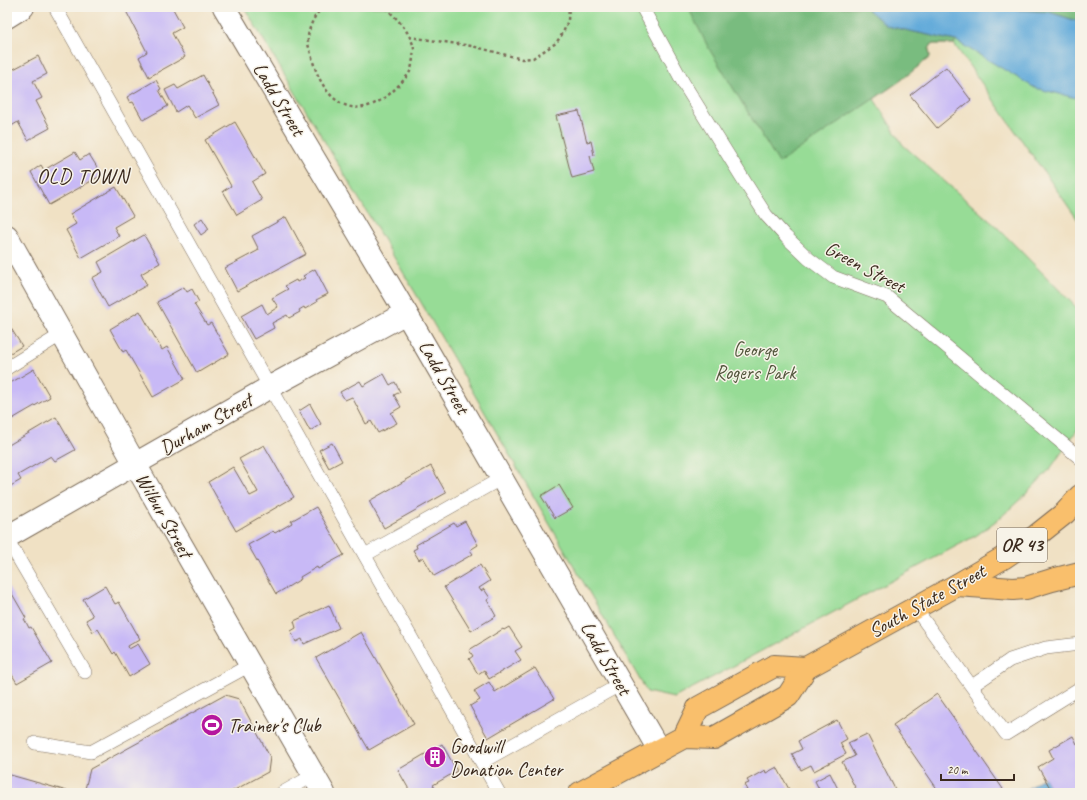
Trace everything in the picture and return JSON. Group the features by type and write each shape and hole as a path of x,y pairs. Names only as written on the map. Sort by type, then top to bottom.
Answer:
{"main road":[{"name":"South State Street","path":"580,793 684,737 714,738 763,711 788,696 806,668 1003,558 1036,536 1064,513 1080,496"},
{"path":"957,585 1026,588 1080,573"},
{"path":"684,737 698,708 774,666 806,668"}],"street":[{"path":"7,17 23,7"},
{"name":"Ladd Street","path":"224,7 406,313 659,750"},
{"name":"Wilbur Street","path":"7,236 135,464 319,784"},
{"name":"Durham Street","path":"7,538 135,464 406,313"}],"lane":[{"path":"55,7 499,793"},
{"name":"Green Street","path":"642,7 684,84 748,187 766,215 786,237 809,259 833,277 887,297 1080,458"},
{"path":"7,368 62,334"},
{"path":"365,555 502,478"},
{"path":"7,538 85,672"},
{"path":"915,608 1006,734 1080,688"},
{"path":"972,686 1010,660 1046,648 1080,644"},
{"path":"35,743 91,752 250,665"},
{"path":"482,762 621,684"},
{"path":"282,793 319,784"}],"path":[{"path":"323,7 312,22 308,42 314,65 330,96 343,105 359,108 372,105 391,93 411,71 414,49 409,37 401,24 384,7"},
{"path":"409,37 472,46 522,59 533,58 553,45 563,33 568,20 569,7"}],"green space":[{"name":"George Rogers Park","path":"244,7 1080,7 1080,223 954,44 932,44 929,49 930,57 874,99 903,145 998,228 1080,311 1080,426 1050,469 1001,517 977,535 674,698 647,692 419,299"},
{"path":"688,7 865,7 887,26 956,41 954,44 932,44 929,49 930,57 900,81 779,163 708,47"},
{"path":"1002,7 1080,7 1080,22 1049,12 1006,9"}],"water":[{"path":"865,7 1002,7 1006,9 1049,12 1080,22 1080,99 1035,88 956,41 887,26"},
{"path":"1044,777 1053,793 1021,793"}],"building":[{"path":"124,7 172,7 183,27 172,33 185,57 149,77 139,57 147,52"},
{"path":"38,56 47,74 33,81 42,98 36,101 50,128 28,140 18,122 8,128 7,126 7,69 10,71"},
{"path":"946,67 971,100 937,128 910,95"},
{"path":"203,75 219,105 195,118 187,105 176,112 165,90 175,85 178,89"},
{"path":"156,80 161,89 159,90 168,106 143,120 133,102 130,103 127,97"},
{"path":"579,111 587,142 591,141 594,155 590,156 594,172 572,178 556,116"},
{"path":"235,122 265,174 252,182 262,200 237,215 223,191 231,186 205,140"},
{"path":"75,152 80,160 89,154 102,175 49,205 31,172 41,165 44,170"},
{"path":"116,187 133,216 114,227 119,236 81,258 66,230 76,224 70,214"},
{"path":"286,217 306,254 237,291 225,268 259,250 252,236"},
{"path":"202,218 209,229 201,235 194,224"},
{"path":"144,235 160,263 141,274 147,285 108,307 92,278 103,272 98,262"},
{"path":"315,269 328,294 316,300 317,302 305,309 304,307 299,310 300,312 289,318 287,315 272,323 274,328 254,339 241,316 262,304 267,314 278,307 272,298 288,289 285,286 296,280 297,282 305,278 303,276"},
{"path":"184,287 187,292 192,289 199,302 194,304 207,325 211,323 229,354 197,373 157,302"},
{"path":"140,311 162,350 167,347 185,379 153,397 126,350 123,352 110,329"},
{"path":"7,322 22,346 7,355"},
{"path":"34,369 50,397 7,422 7,385"},
{"path":"384,374 390,385 395,382 400,392 394,395 401,407 391,413 397,423 378,433 371,421 366,424 352,397 345,400 340,392 360,381 363,386"},
{"path":"310,404 321,424 310,431 299,411"},
{"path":"56,417 75,450 55,461 51,456 18,475 21,480 7,488 7,446"},
{"path":"332,443 342,461 329,468 319,450"},
{"path":"264,445 294,497 236,531 208,482 233,467 250,496 258,492 239,459"},
{"path":"431,466 446,493 384,528 369,501"},
{"path":"559,485 573,508 555,518 541,496"},
{"path":"316,507 344,555 318,569 317,567 300,577 301,579 276,594 248,545 273,531 275,533 292,523 291,521"},
{"path":"465,521 478,545 470,550 473,554 434,576 423,557 419,560 413,550 417,548 416,545 454,523 456,526"},
{"path":"480,565 490,581 479,588 481,591 484,589 490,598 487,600 496,616 471,631 444,587"},
{"path":"7,585 26,618 24,619 29,628 31,627 52,663 17,683 8,668 12,666 7,656"},
{"path":"105,586 115,604 119,602 140,639 128,646 129,649 138,644 150,664 129,677 115,652 113,654 98,629 93,632 86,620 93,616 83,599"},
{"path":"329,605 339,628 304,644 302,639 296,642 291,631 296,628 294,621"},
{"path":"509,627 522,647 515,651 521,660 489,679 484,670 478,674 469,659 473,656 469,650 503,629 504,630"},
{"path":"361,632 414,724 369,750 316,658"},
{"path":"535,668 554,699 488,738 470,706 480,700 474,691 489,682 495,692"},
{"path":"937,694 1003,789 997,793 940,793 893,725"},
{"name":"Trainer's Club","path":"225,695 239,699 270,757 268,772 229,793 84,793 90,769"},
{"path":"837,720 847,739 840,743 846,754 814,771 811,765 801,770 792,754 802,749 798,741"},
{"path":"867,734 897,793 858,793 842,762 855,756 848,743"},
{"path":"1073,736 1077,744 1080,742 1080,793 1053,793 1038,767 1053,758 1049,750"},
{"name":"Goodwill Donation Center","path":"442,744 457,771 433,785 438,793 411,793 398,770"},
{"path":"777,767 791,793 741,793 747,790 744,785 749,783 747,780 765,770 766,773"},
{"path":"830,773 840,793 821,793 815,781"},
{"path":"7,774 74,793 7,793"}],"place":[{"name":"Trainer's Club","path":"212,725"},
{"name":"Goodwill Donation Center","path":"435,757"}],"district":[{"name":"OLD TOWN","path":"83,176"}]}
